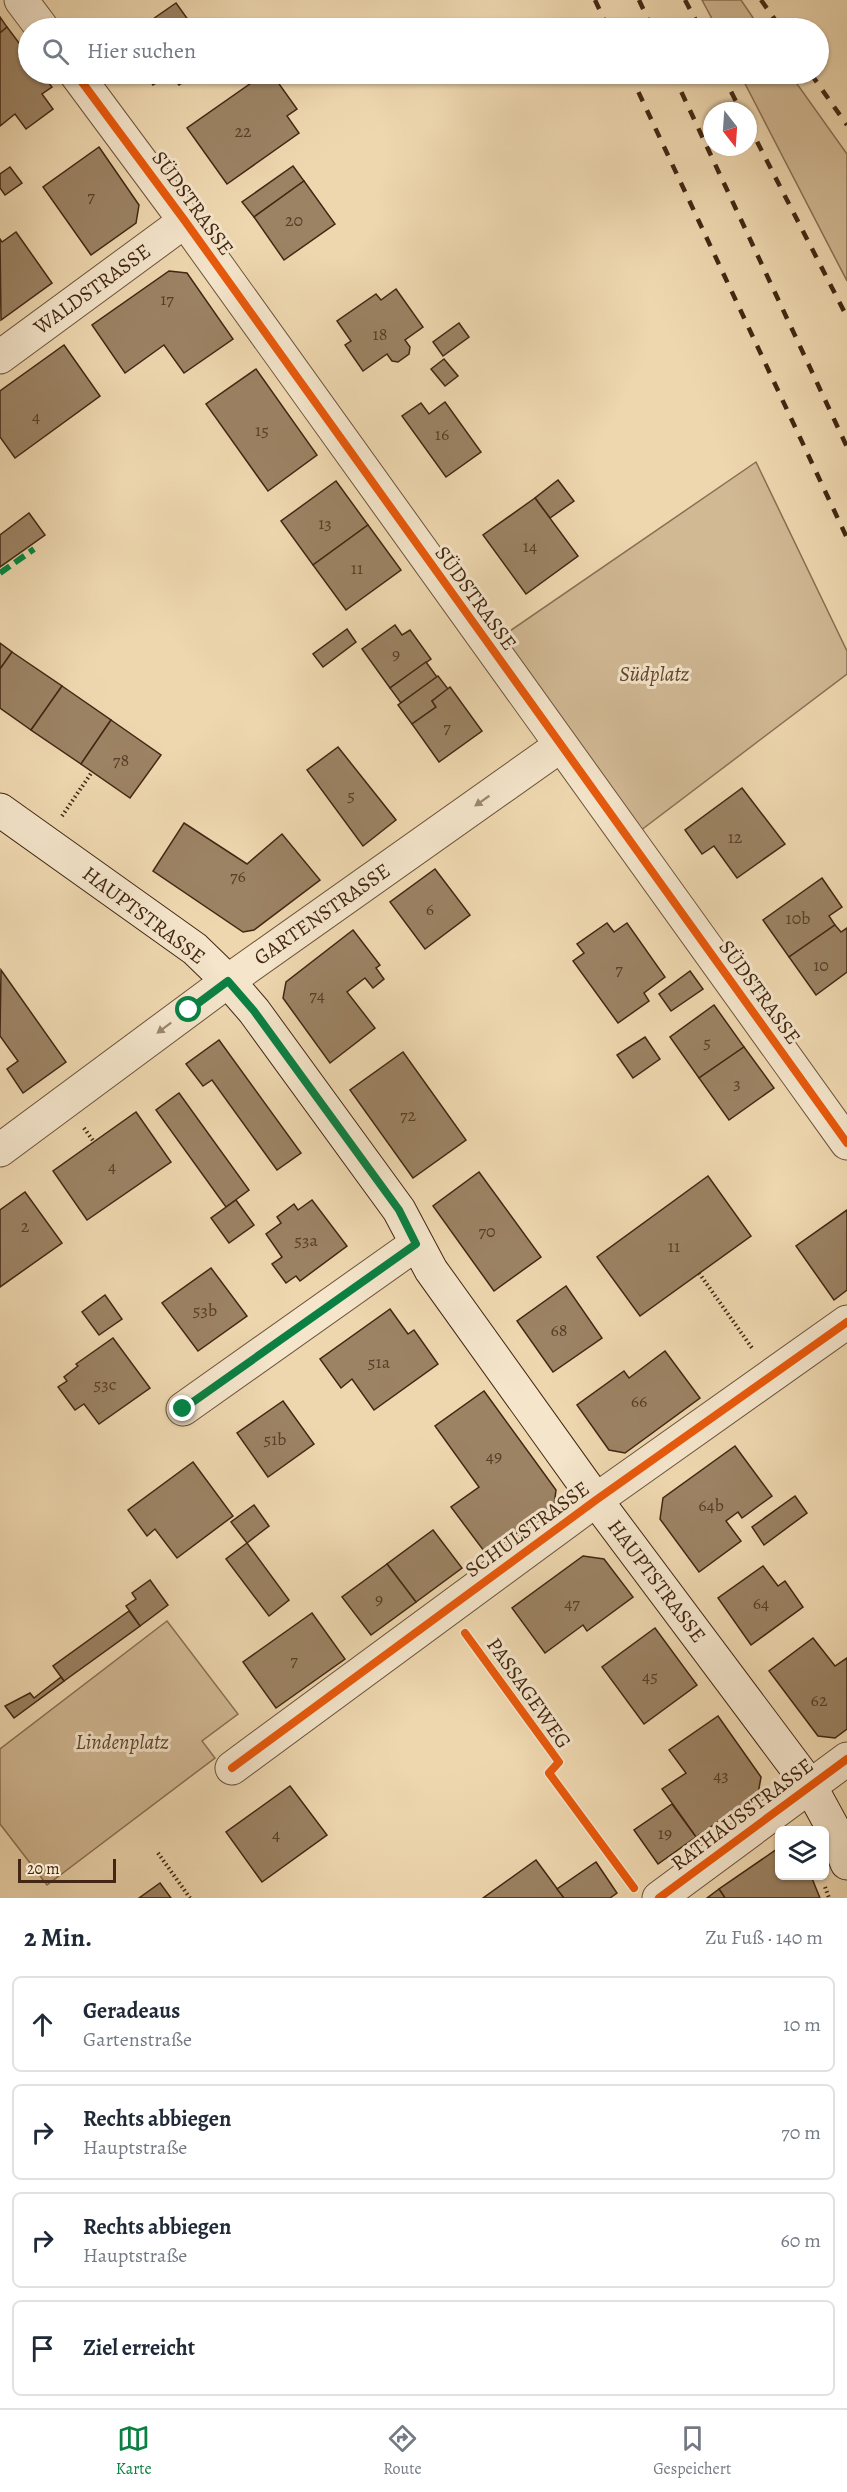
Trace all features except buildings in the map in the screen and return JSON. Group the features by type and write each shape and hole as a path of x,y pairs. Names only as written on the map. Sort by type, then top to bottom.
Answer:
{"street":[{"path":"21,0 34,18"},
{"name":"SÜDSTRASSE","path":"83,84 185,221 847,1143"},
{"name":"WALDSTRASSE","path":"0,357 185,221"},
{"name":"GARTENSTRASSE","path":"0,1150 228,981 560,746"},
{"name":"HAUPTSTRASSE","path":"0,810 195,950 228,981 254,1011 399,1210 431,1270 596,1500 810,1786 833,1828 847,1863"},
{"path":"183,1409 416,1244"},
{"name":"SCHULSTRASSE","path":"232,1768 596,1500 847,1322"},
{"name":"RATHAUSSTRASSE","path":"646,1893 810,1786 847,1759"}],"path":[{"path":"61,817 92,772"},
{"path":"81,1125 94,1142"},
{"path":"699,1273 758,1356"},
{"path":"158,1853 189,1898"}],"green space":[{"path":"702,0 741,0 753,18 712,18"},
{"path":"745,84 797,84 847,154 847,281 757,107 757,102 754,102"},
{"name":"Südplatz","path":"756,462 847,651 847,674 628,840 488,646"},
{"name":"Lindenplatz","path":"167,1621 238,1714 202,1741 215,1758 47,1885 0,1824 0,1749"}],"railway":[{"path":"595,0 603,18"},
{"path":"639,0 647,18"},
{"path":"685,0 695,18"},
{"path":"761,0 774,18"},
{"path":"635,84 847,538"},
{"path":"678,84 847,447"},
{"path":"727,84 736,102"},
{"path":"818,84 847,125"},
{"path":"757,142 847,317"}],"marked path":[{"path":"0,573 34,549"}],"cycle path":[{"path":"83,84 185,221 847,1143"},
{"path":"232,1768 596,1500 847,1322"},
{"name":"PASSAGEWEG","path":"465,1633 559,1762 549,1773 634,1888"},
{"path":"659,1898 847,1759"}],"route":[{"path":"183,1409 416,1244 399,1210 254,1011 228,981 189,1010"}]}
